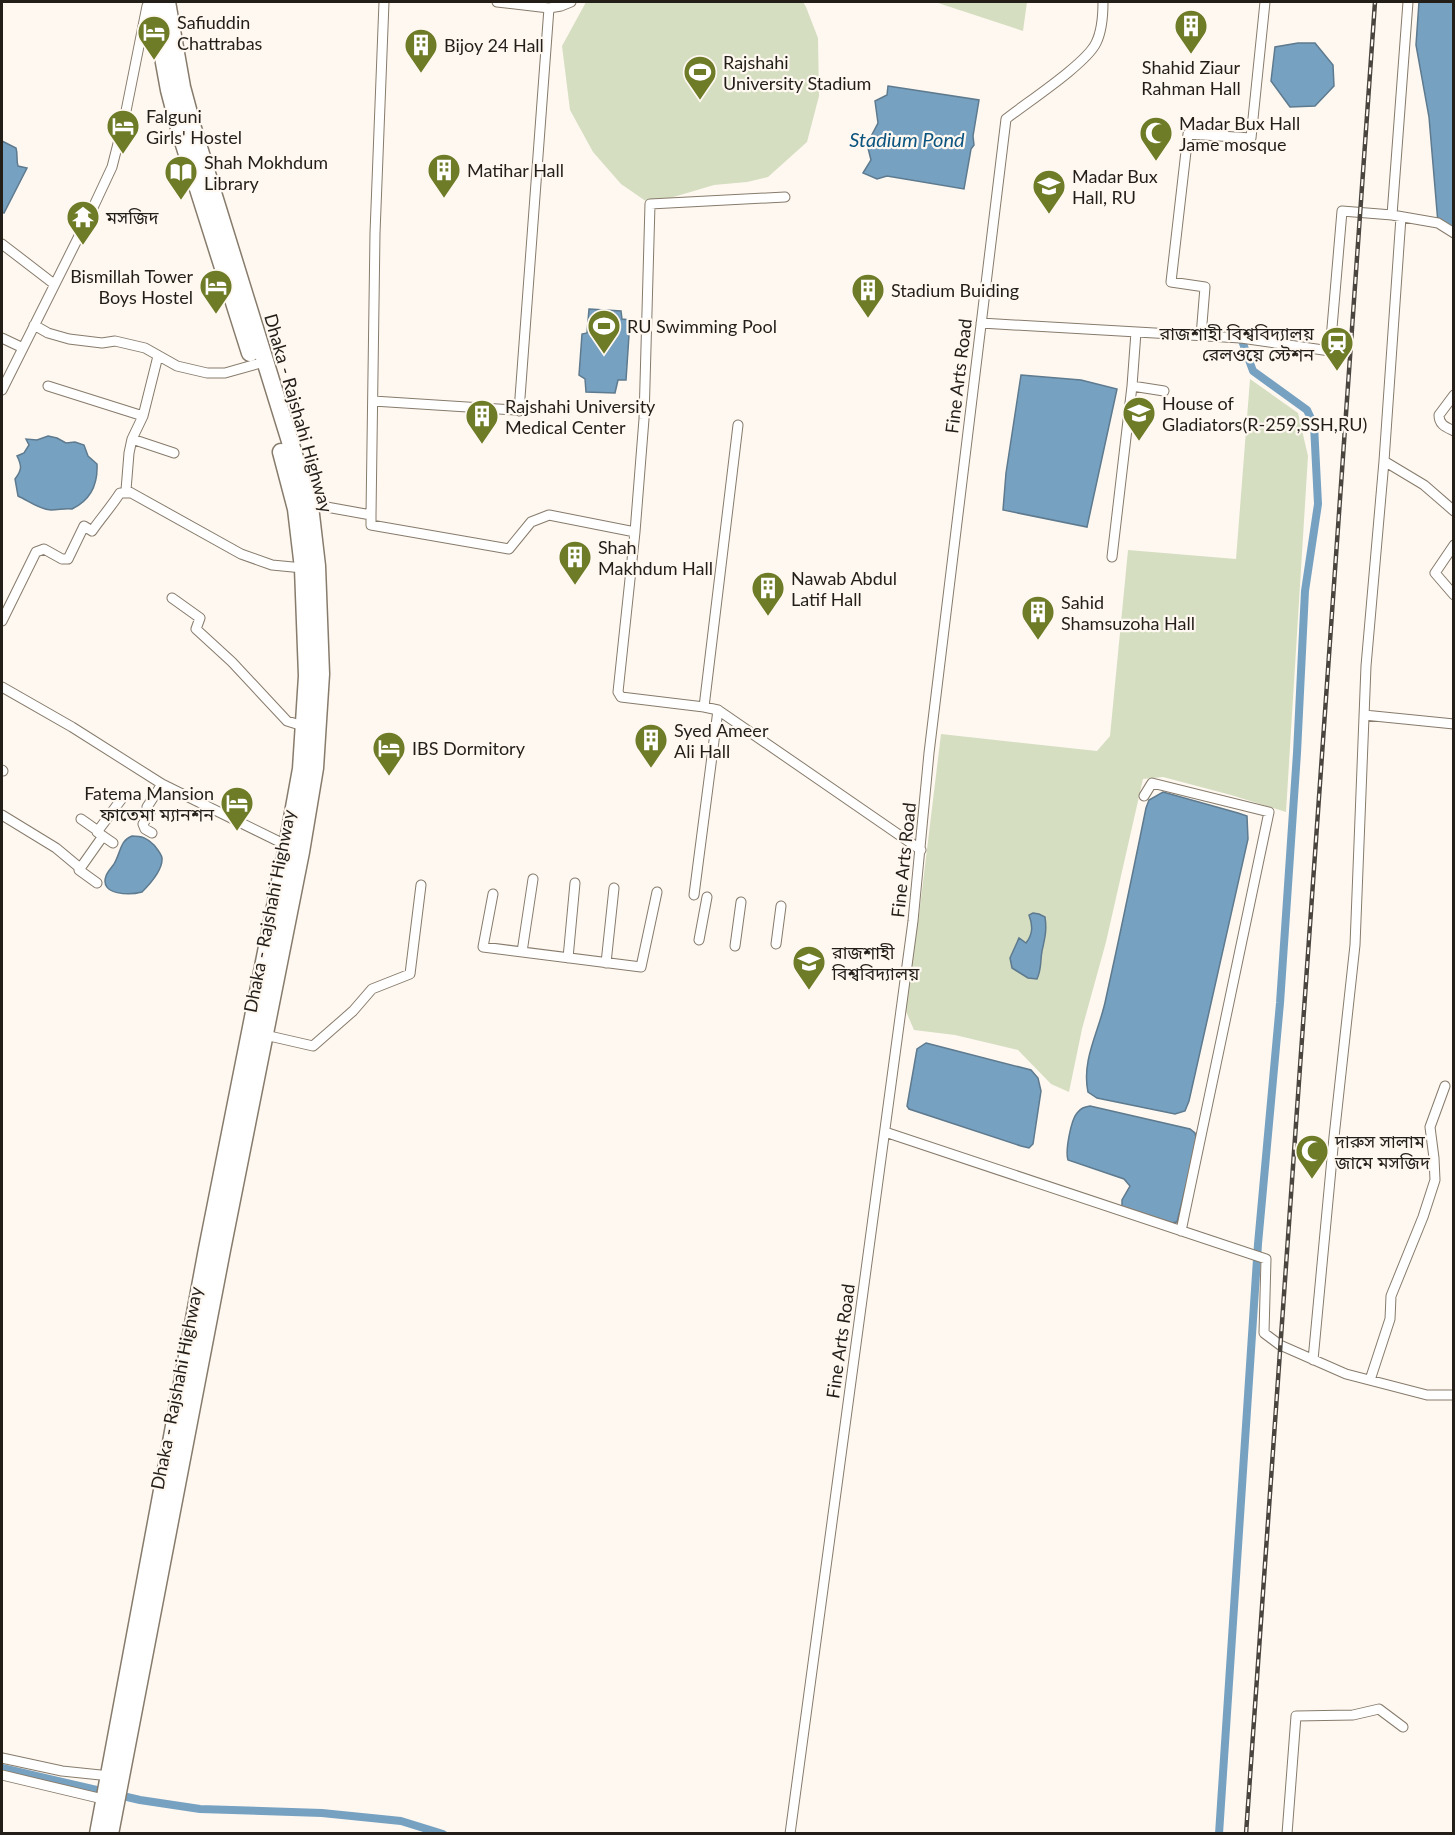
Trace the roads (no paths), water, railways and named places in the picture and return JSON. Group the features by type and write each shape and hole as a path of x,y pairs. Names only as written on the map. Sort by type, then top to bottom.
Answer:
{"highway":[{"name":"Dhaka - Rajshahi Highway","path":"99,1833 113,1787 265,1035 294,849 307,676 303,568 296,509 259,363 160,2"},
{"name":"Dhaka - Rajshahi Highway","path":"110,1833 113,1787 207,1250 294,849 315,768 321,674 317,566 310,506 259,363"}],"street":[{"path":"2,390 112,167 125,116 147,6 160,2"},
{"path":"384,2 375,233 371,525 509,549 531,522 549,515 635,532"},
{"path":"497,2 549,8 571,2"},
{"name":"Fine Arts Road","path":"790,1833 913,921 929,753 1006,119 1089,53 1096,44 1100,32 1103,2"},
{"path":"1201,336 1205,287 1171,282 1188,134 1251,138 1265,2"},
{"path":"1313,1360 1355,945 1366,666 1384,461 1408,2"},
{"path":"373,401 517,411 549,8"},
{"path":"785,197 650,204 644,419 619,695 718,710 921,850"},
{"path":"981,323 1241,338 1330,351 1342,211 1438,223 1454,233"},
{"path":"2,244 54,284"},
{"path":"34,326 69,339 102,343 115,341 145,348 177,366 207,373 225,373 259,363"},
{"path":"1112,557 1136,332"},
{"path":"2,339 23,348"},
{"path":"159,356 143,416 132,439 126,490 241,554 272,565 303,568"},
{"path":"48,386 143,416"},
{"path":"1132,386 1164,391"},
{"path":"1454,395 1439,415 1440,423 1454,431"},
{"path":"704,707 738,425"},
{"path":"132,439 174,453"},
{"path":"1384,461 1424,485 1454,511"},
{"path":"2,621 36,552 44,549 62,560 68,559 84,526 92,531 120,493 131,493"},
{"path":"310,506 371,515"},
{"path":"1454,545 1435,573 1454,595"},
{"path":"172,598 200,618 196,629 232,662 287,721 303,726"},
{"path":"2,687 72,727 162,784 294,849"},
{"path":"694,895 718,710"},
{"path":"1364,715 1454,724"},
{"path":"1144,796 1152,783 1269,812 1181,1231"},
{"path":"152,833 146,830 143,824 150,813 147,807 162,784"},
{"path":"80,868 123,797"},
{"path":"2,815 56,848 98,883"},
{"path":"81,819 113,843"},
{"path":"522,952 533,879"},
{"path":"568,958 575,883"},
{"path":"265,1035 313,1046 353,1011 372,988 410,974 421,885"},
{"path":"606,963 614,888"},
{"path":"493,894 483,947 640,967 657,892"},
{"path":"699,940 707,897"},
{"path":"735,946 741,902"},
{"path":"776,944 781,906"},
{"path":"1370,1380 1390,1319 1391,1296 1423,1217 1435,1180 1430,1126 1445,1086"},
{"path":"885,1132 1266,1259 1264,1333 1280,1345 1346,1374 1427,1395 1454,1395"},
{"path":"1287,1833 1296,1716 1353,1715 1379,1709 1402,1727"},
{"path":"2,1758 62,1771 113,1787"},
{"path":"2,1775 113,1787"}],"water":[{"path":"1419,2 1453,2 1453,233 1438,223 1429,117 1416,45"},
{"path":"1315,43 1333,65 1334,86 1315,106 1290,107 1271,81 1275,47"},
{"name":"Stadium Pond","path":"888,86 979,100 973,136 974,145 971,149 964,189 887,176 877,179 863,173 871,160 867,144 878,123 875,101 887,95"},
{"path":"2,141 16,148 18,166 27,168 4,213 2,212"},
{"name":"RU Swimming Pool","path":"589,309 621,311 622,319 630,320 626,380 618,380 615,393 586,392 585,379 579,375 582,334 587,333"},
{"path":"1021,375 1081,380 1117,389 1087,527 1003,510 1006,473"},
{"path":"48,436 66,443 75,442 84,445 88,456 97,464 95,485 92,491 84,501 72,509 46,509 18,496 15,479 19,473 20,463 17,456 24,453 29,445 26,439 37,440"},
{"path":"1163,792 1247,816 1248,839 1189,1101 1185,1111 1175,1114 1097,1098 1088,1092 1087,1080 1089,1056 1106,998 1146,808 1149,800"},
{"path":"132,836 139,836 151,843 161,854 162,863 142,892 117,893 107,887 106,876 123,843"},
{"path":"1033,913 1045,917 1046,922 1037,979 1028,978 1012,968 1010,958 1019,938 1026,943 1030,936 1032,926 1029,915"},
{"path":"926,1043 1031,1070 1038,1078 1041,1091 1033,1144 1029,1148 1021,1146 909,1109 907,1106 917,1049"},
{"path":"1090,1106 1190,1129 1195,1133 1197,1141 1177,1222 1171,1223 1122,1207 1122,1200 1130,1186 1124,1179 1068,1160 1068,1143 1075,1117 1081,1109"}],"waterway":[{"path":"1219,1834 1258,1244 1280,1003 1297,753 1305,591 1318,504 1314,425 1307,410 1253,371 1241,338"},
{"path":"2,1768 140,1800 200,1809 322,1813 401,1821 443,1834"}],"railway":[{"path":"1246,1834 1375,2"}],"place":[{"name":"Shahid Ziaur Rahman Hall","path":"1191,55"},
{"name":"Safiuddin Chattrabas","path":"154,61"},
{"name":"Bijoy 24 Hall","path":"421,74"},
{"name":"Rajshahi University Stadium","path":"700,101"},
{"name":"Falguni Girls' Hostel","path":"123,155"},
{"name":"Madar Bux Hall Jame mosque","path":"1156,162"},
{"name":"Matihar Hall","path":"444,199"},
{"name":"Shah Mokhdum Library","path":"181,201"},
{"name":"Madar Bux Hall, RU","path":"1049,215"},
{"name":"মসজিদ","path":"83,246"},
{"name":"Bismillah Tower Boys Hostel","path":"216,315"},
{"name":"Stadium Buiding","path":"868,319"},
{"name":"RU Swimming Pool","path":"604,355"},
{"name":"রাজশাহী বিশ্ববিদ্যালয় রেলওয়ে স্টেশন","path":"1337,372"},
{"name":"House of Gladiators(R-259,SSH,RU)","path":"1139,442"},
{"name":"Rajshahi University Medical Center","path":"482,445"},
{"name":"Shah Makhdum Hall","path":"575,586"},
{"name":"Nawab Abdul Latif Hall","path":"768,617"},
{"name":"Sahid Shamsuzoha Hall","path":"1038,641"},
{"name":"Syed Ameer Ali Hall","path":"651,769"},
{"name":"IBS Dormitory","path":"389,777"},
{"name":"Fatema Mansion ফাতেমা ম্যানশন","path":"237,832"},
{"name":"রাজশাহী বিশ্ববিদ্যালয়","path":"809,991"},
{"name":"দারুস সালাম জামে মসজিদ","path":"1312,1180"}]}
